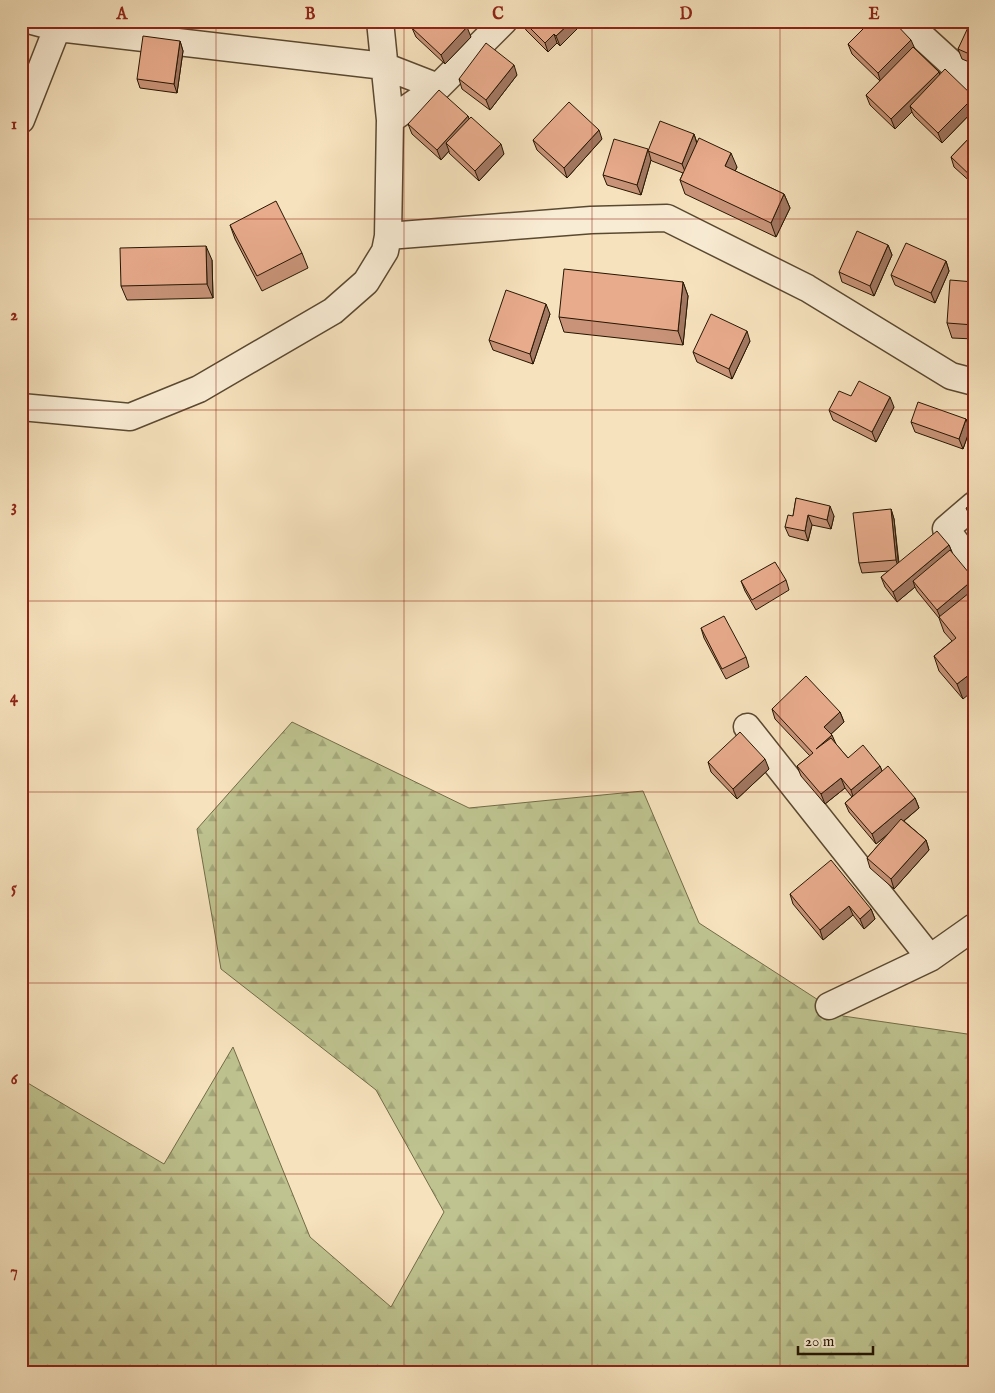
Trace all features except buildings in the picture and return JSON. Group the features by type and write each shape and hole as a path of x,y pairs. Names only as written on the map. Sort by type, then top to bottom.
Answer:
{"street":[{"path":"32,21 384,66 438,87"},
{"path":"21,407 130,417 199,389 333,310 366,282 385,251 388,236 390,120 380,21"},
{"path":"390,120 438,87 504,21"},
{"path":"905,21 974,84"},
{"path":"21,120 59,25"},
{"path":"388,236 591,220 667,218 807,288 951,376 974,382"},
{"path":"974,505 946,529 974,567"},
{"path":"747,726 930,958"},
{"path":"829,1006 930,958 974,927"}],"green space":[{"path":"292,722 469,808 643,791 699,923 843,1016 974,1035 974,1372 21,1372 21,1079 164,1164 233,1047 310,1237 391,1307 444,1212 376,1090 221,969 197,829"}]}
